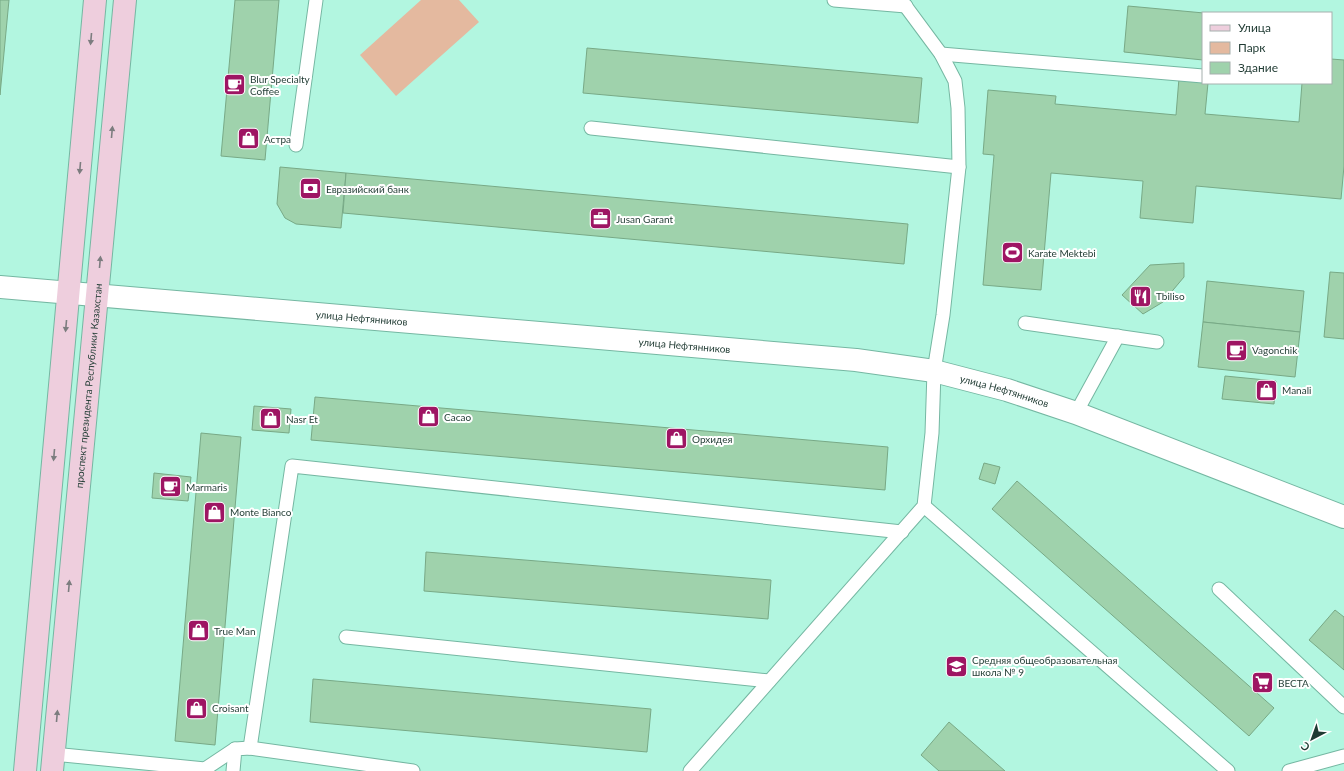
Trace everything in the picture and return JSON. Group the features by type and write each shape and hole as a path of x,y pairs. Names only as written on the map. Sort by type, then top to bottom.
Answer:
{"main road":[{"path":"25,771 95,0"},
{"name":"проспект президента Республики Казахстан","path":"53,763 125,0"}],"street":[{"name":"улица Нефтянников","path":"0,287 856,360 934,371 1007,390 1076,413 1344,517"}],"lane":[{"path":"296,145 316,0"},
{"path":"690,771 924,506 932,433 934,371 943,315 959,167 958,108 955,81 941,54 904,3 834,0"},
{"path":"941,54 1202,76"},
{"path":"591,128 959,167"},
{"path":"1025,323 1157,342"},
{"path":"1076,413 1118,336"},
{"path":"250,748 292,466 902,532"},
{"path":"924,506 1228,771"},
{"path":"1219,589 1344,707"},
{"path":"346,637 769,681"},
{"path":"53,763 205,769 236,749 250,748 413,771"},
{"path":"233,771 236,749"},
{"path":"1289,771 1344,756"}],"green space":[{"path":"421,0 459,0 479,22 396,96 360,55"}],"building":[{"path":"0,0 9,0 0,95"},
{"path":"235,0 279,0 265,160 221,156"},
{"path":"1128,6 1202,13 1202,60 1124,52"},
{"path":"587,48 922,78 918,123 583,93"},
{"path":"1332,59 1344,60 1344,166 1341,199 1196,186 1193,223 1140,218 1143,181 1051,173 1041,290 983,285 994,155 983,154 988,90 1056,96 1055,104 1176,115 1179,78 1202,80 1202,84 1208,84 1205,114 1299,122 1302,84 1332,84"},
{"name":"Евразийский банк","path":"280,167 346,173 341,228 296,224 285,218 277,204"},
{"path":"346,173 908,224 904,264 343,213"},
{"path":"1184,263 1184,277 1163,302 1143,314 1122,295 1150,265"},
{"path":"1330,272 1344,273 1344,339 1324,337"},
{"path":"1207,281 1304,291 1300,332 1203,322"},
{"path":"1203,322 1300,332 1295,377 1198,367"},
{"path":"1225,376 1276,381 1274,404 1222,399"},
{"path":"315,397 888,447 885,490 311,440"},
{"name":"Nasr Et","path":"254,406 291,409 289,433 252,430"},
{"path":"201,433 241,437 215,745 175,741"},
{"path":"984,463 1000,467 995,484 979,479"},
{"name":"Marmaris","path":"154,473 191,477 188,501 152,498"},
{"path":"1017,481 1274,708 1249,736 992,509"},
{"path":"426,552 771,580 768,619 424,591"},
{"path":"1335,610 1344,617 1344,670 1309,640"},
{"path":"313,679 651,709 647,752 310,722"},
{"path":"949,722 1005,771 939,771 921,755"}],"place":[{"name":"Blur Specialty Coffee","path":"235,85"},
{"name":"Астра","path":"248,139"},
{"name":"Евразийский банк","path":"311,189"},
{"name":"Jusan Garant","path":"600,219"},
{"name":"Karate Mektebi","path":"1013,253"},
{"name":"Tbiliso","path":"1141,296"},
{"name":"Vagonchik","path":"1237,350"},
{"name":"Manali","path":"1267,390"},
{"name":"Cacao","path":"429,417"},
{"name":"Nasr Et","path":"271,419"},
{"name":"Орхидея","path":"676,439"},
{"name":"Marmaris","path":"171,487"},
{"name":"Monte Bianco","path":"214,512"},
{"name":"True Man","path":"198,631"},
{"name":"Средняя общеобразовательная школа № 9","path":"956,666"},
{"name":"ВЕСТА","path":"1263,683"},
{"name":"Croisant","path":"196,708"}]}
